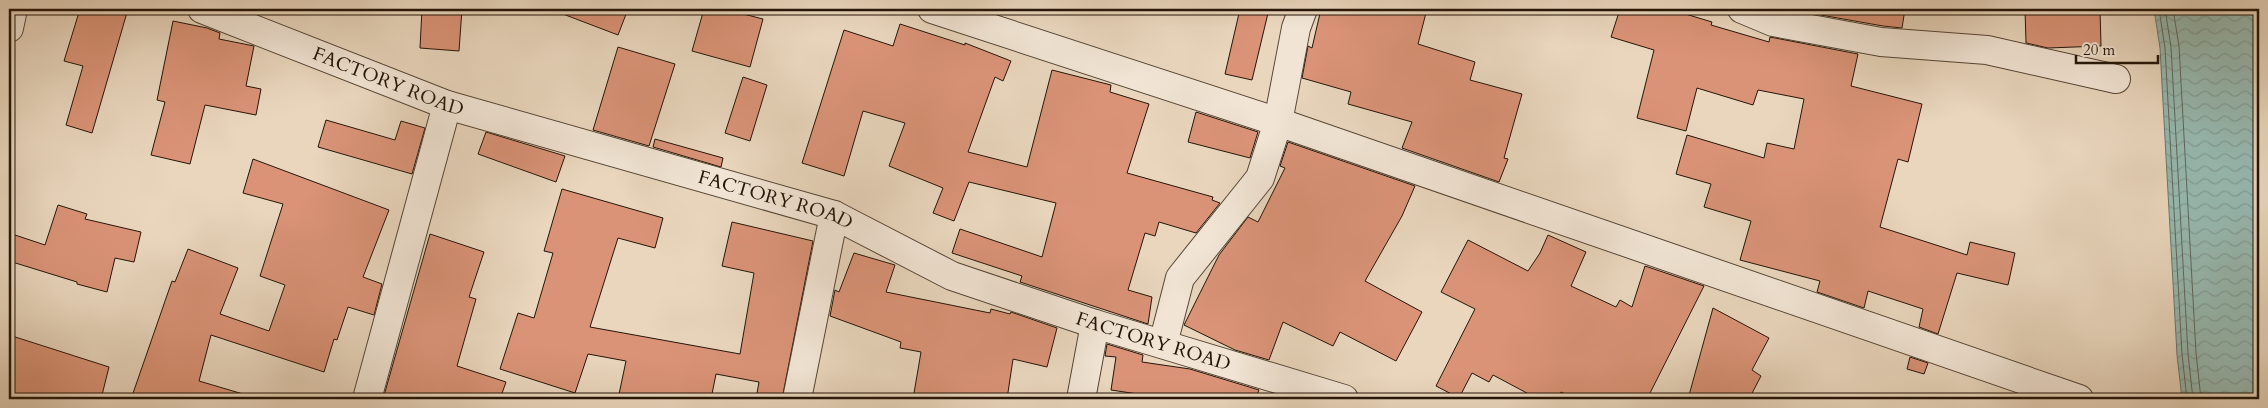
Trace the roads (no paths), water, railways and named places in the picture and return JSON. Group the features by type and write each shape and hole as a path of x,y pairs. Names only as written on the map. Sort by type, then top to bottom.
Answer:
{"street":[{"path":"9,28 14,9"},
{"name":"FACTORY ROAD","path":"202,9 447,105 834,215 952,276 1095,324 1344,399"},
{"path":"932,9 1278,122 2079,399"},
{"path":"1163,344 1180,278 1260,178 1278,122 1296,28 1304,9"},
{"path":"1742,9 1773,22 1783,24 1881,42 1987,50 2116,79"},
{"path":"367,399 447,105"},
{"path":"797,399 834,215"},
{"path":"1081,399 1095,324"}],"water":[{"path":"2154,9 2259,9 2259,399 2182,399 2177,355 2160,48"}]}
